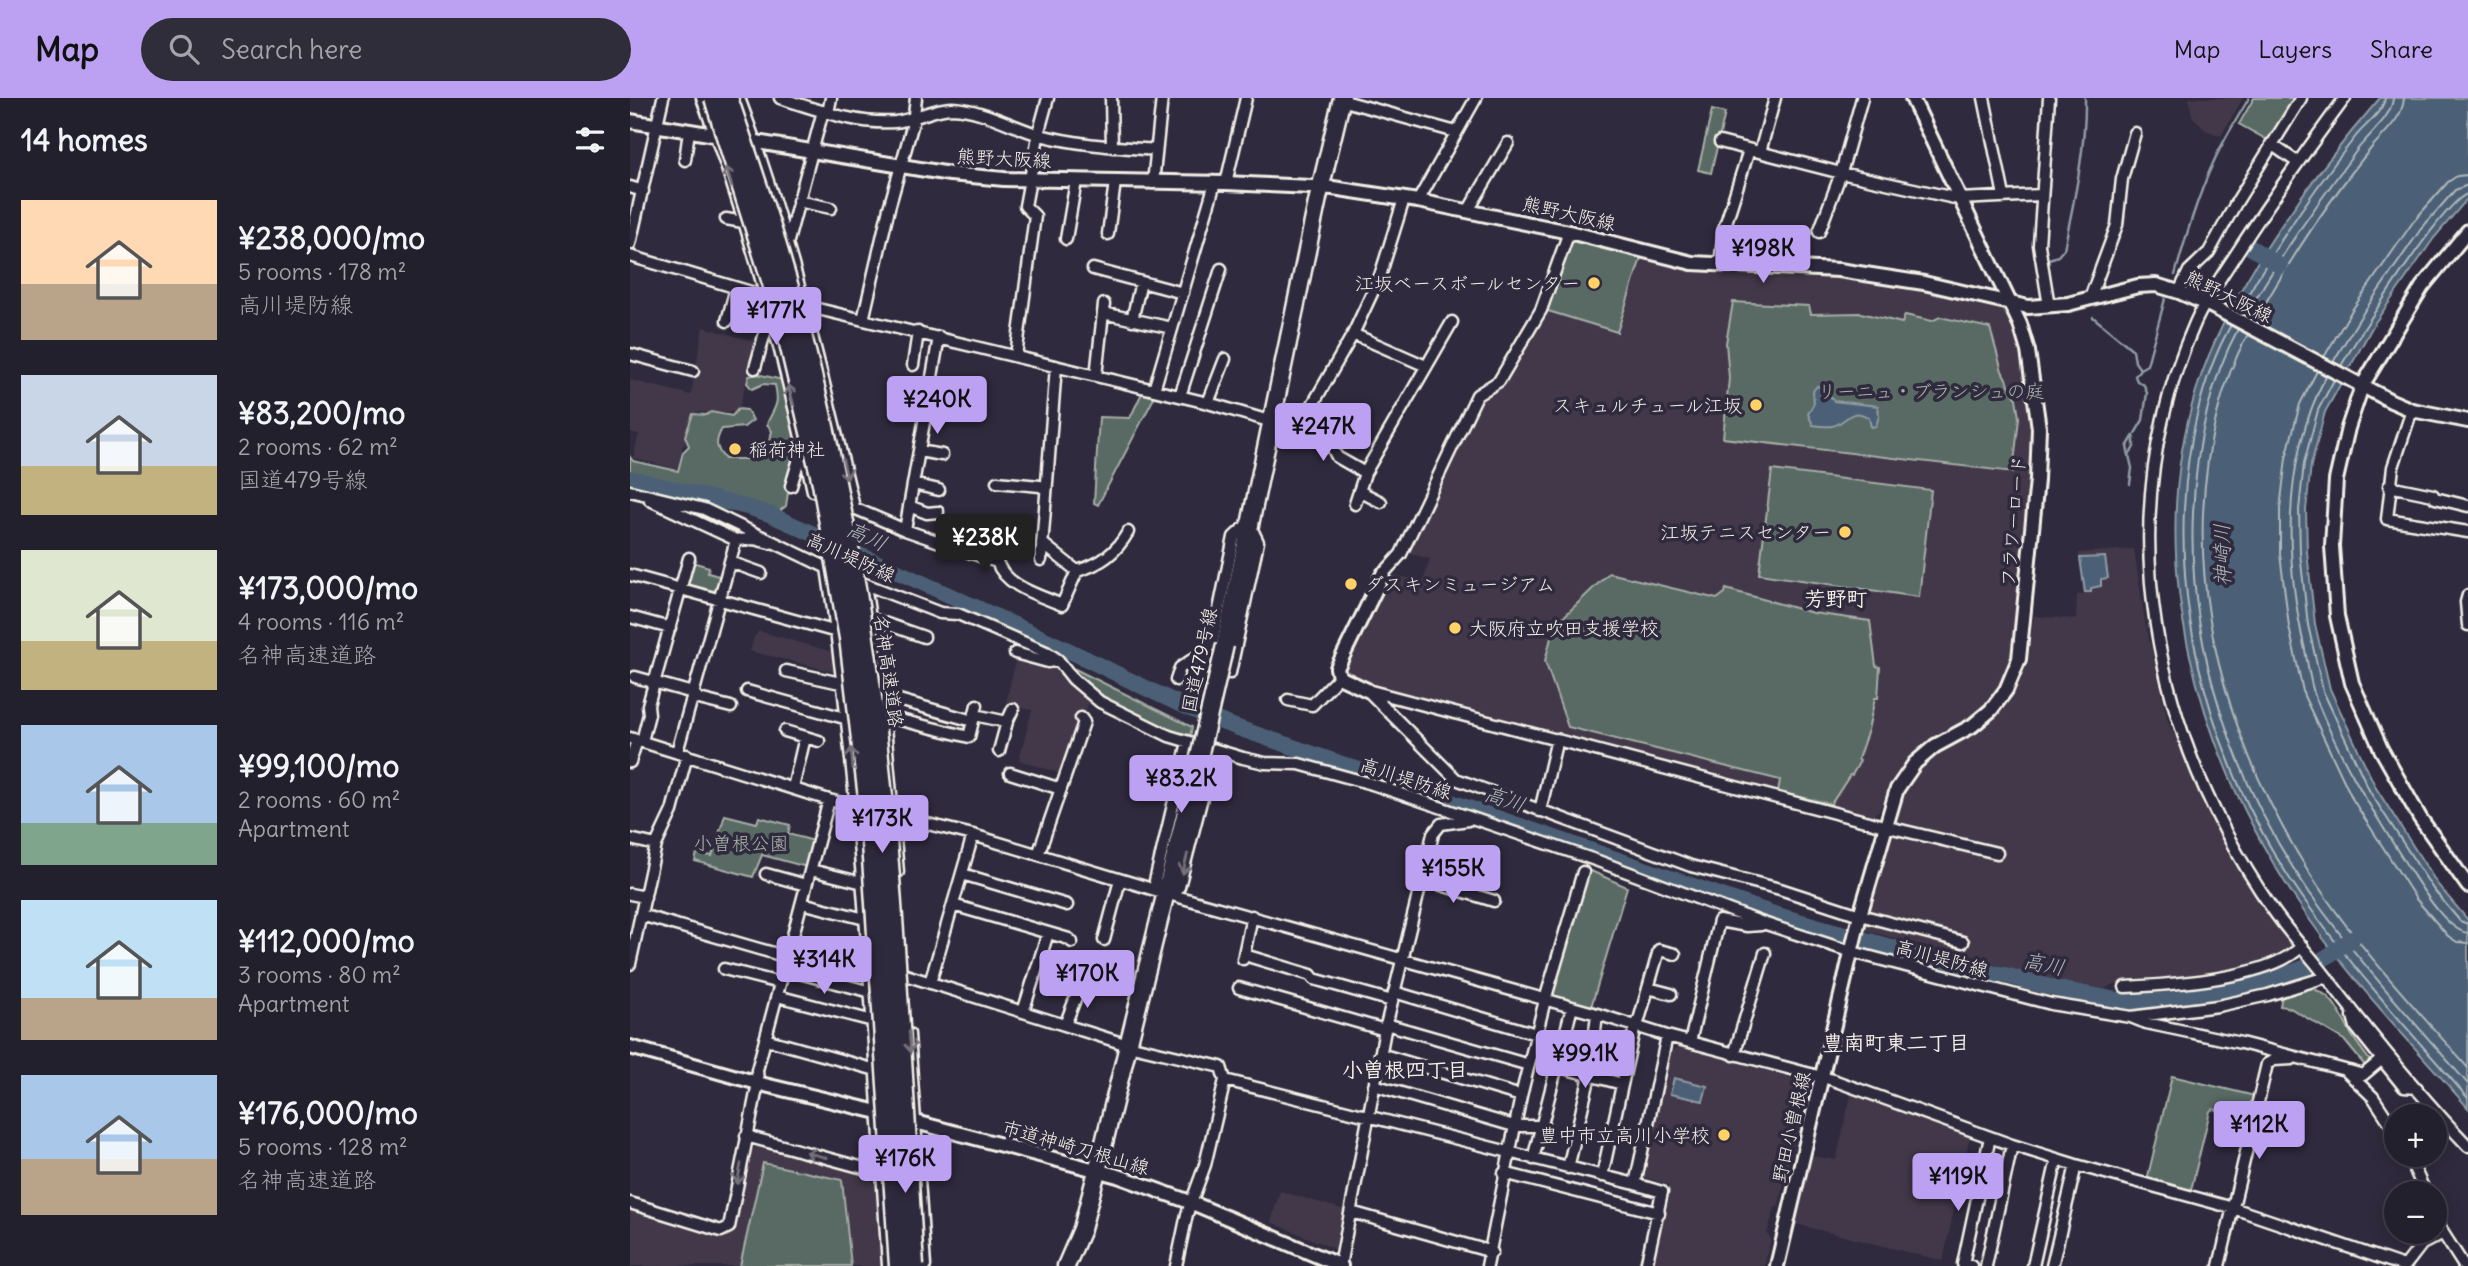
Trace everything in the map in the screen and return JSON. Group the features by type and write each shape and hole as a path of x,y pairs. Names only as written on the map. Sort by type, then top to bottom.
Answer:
{"highway":[{"name":"名神高速道路","path":"714,98 783,318 822,483 849,638 868,798 899,1266"},
{"name":"名神高速道路","path":"728,98 775,239 796,314 833,469 859,610 883,796 914,1266"},
{"name":"国道479号線","path":"1066,1266 1082,1229 1193,783 1218,646 1249,523 1341,99"}],"street":[{"path":"630,244 634,211 643,191 663,98"},
{"path":"702,98 767,298 813,491 905,530 997,562 1008,579 1062,605 1077,571 1090,567 1119,549 1128,532"},
{"path":"739,98 788,242 806,305 854,507"},
{"path":"780,98 826,112 882,122 914,118 950,108 1069,142 1156,150"},
{"path":"788,242 811,152 831,98"},
{"path":"863,320 889,208 914,118 916,98"},
{"path":"1016,356 1035,216 1025,206 1038,134 1048,98"},
{"path":"1111,98 1112,146"},
{"path":"1153,183 1161,98"},
{"path":"1154,390 1246,98"},
{"path":"1418,201 1476,98"},
{"path":"1760,152 1775,98"},
{"path":"1819,232 1841,173 1862,98"},
{"name":"フラワーロード","path":"1860,915 1896,789 1915,763 1935,746 1972,726 1991,710 2006,690 2020,659 2037,480 2039,428 2028,351 2020,324 1912,98"},
{"path":"1984,98 2004,196"},
{"path":"2049,98 2039,245 2049,306"},
{"path":"2179,292 2189,271 2209,252 2301,98"},
{"path":"2345,98 2297,162 2208,305 2175,375 2160,425 2148,504 2148,561 2155,621 2169,688 2192,760 2228,836 2250,873 2274,911 2352,1013 2468,1146"},
{"path":"1341,99 1456,132"},
{"name":"熊野大阪線","path":"630,121 950,174 1030,180 1320,187 1468,211 1569,232 1692,263 1839,270 1924,283 2028,307 2049,306 2138,286 2155,285 2208,305 2412,410 2468,421"},
{"path":"685,160 689,131"},
{"path":"2090,298 2117,225 2122,179 2135,133"},
{"path":"1720,142 1959,199 2042,195"},
{"path":"1468,211 1508,143"},
{"path":"2272,144 2297,162"},
{"path":"1720,265 1724,229 1749,150"},
{"path":"1066,239 1076,181"},
{"path":"1108,234 1115,182"},
{"path":"630,187 643,191"},
{"path":"630,256 767,298 806,305 1180,396 1293,428 1305,418 1353,334 1380,276 1404,199"},
{"path":"798,201 831,208"},
{"path":"726,219 743,222"},
{"path":"2468,231 2423,287 2359,384 2336,480 2332,545 2340,630 2352,682 2381,749 2420,818 2468,886"},
{"path":"1339,677 1337,668 1383,574 1401,554 1477,395 1499,381 1541,310 1569,232"},
{"path":"1093,269 1183,293"},
{"path":"1180,396 1221,269"},
{"path":"1132,320 1141,282"},
{"path":"727,321 736,288"},
{"path":"1096,376 1104,309 1132,320 1172,328"},
{"path":"755,368 770,315"},
{"path":"1355,504 1364,473 1452,322"},
{"path":"913,365 918,332"},
{"path":"1353,334 1426,366"},
{"path":"905,530 939,337"},
{"path":"630,354 693,371"},
{"path":"1208,403 1225,359"},
{"path":"1041,560 1056,366"},
{"path":"903,390 929,396"},
{"path":"2412,410 2393,467 2387,519 2468,532"},
{"path":"1305,418 1322,427 1336,457 1364,473"},
{"path":"791,486 804,450"},
{"path":"919,451 942,455"},
{"path":"997,482 1040,486 1046,489"},
{"path":"913,484 939,490"},
{"path":"2389,486 2468,506"},
{"path":"630,491 736,540 754,540 785,546"},
{"name":"高川堤防線","path":"630,491 704,509 865,584 940,612 958,614 1046,652 1058,660 1073,679 1100,702 1170,736 1214,751 1265,763 1299,764 1372,784 1852,952 2051,1004 2131,1017 2218,1006 2268,995 2326,976"},
{"path":"1359,491 1381,502"},
{"path":"909,506 927,513 938,512"},
{"path":"1218,646 1207,668 1230,673 1258,542 1249,523"},
{"path":"630,964 633,936 641,915 656,845 672,811 693,693 736,540"},
{"path":"1042,543 1077,571"},
{"path":"630,762 690,558"},
{"path":"730,562 761,573"},
{"path":"827,568 845,684 863,883 888,1266"},
{"path":"630,575 837,632"},
{"path":"865,584 884,716 894,815 925,1266"},
{"path":"2468,595 2468,625"},
{"path":"630,617 670,628"},
{"path":"870,618 924,637"},
{"path":"1176,680 1180,668 1218,646"},
{"path":"1014,653 1048,662 1058,660"},
{"path":"786,671 845,684"},
{"path":"635,677 731,707"},
{"path":"1339,677 1367,690 1884,826 1997,853"},
{"path":"1288,700 1312,705 1339,677"},
{"path":"1367,690 1456,779 1691,866 1963,942"},
{"path":"747,691 848,719"},
{"path":"881,695 1007,722"},
{"path":"999,751 1013,709"},
{"path":"884,716 969,737 975,713"},
{"path":"1038,855 1084,722 1081,718"},
{"path":"785,731 820,741"},
{"path":"793,788 805,737"},
{"path":"1540,811 1557,739"},
{"path":"637,740 829,800 973,835 1165,893 1734,1055 1833,1080 2012,1145 2233,1208 2404,1266 2423,1244"},
{"path":"1165,893 1155,881 1188,742"},
{"path":"1165,893 1179,887 1214,751"},
{"path":"1009,773 1061,789"},
{"path":"630,1203 721,1231 729,1227 758,1083 757,1070 829,800"},
{"path":"1340,1266 1380,1054 1433,834 1441,824 1474,819"},
{"path":"930,983 973,835"},
{"path":"630,839 656,845"},
{"path":"811,870 863,883"},
{"path":"1487,1266 1492,1252 1504,1173 1536,1034 1583,872"},
{"path":"766,874 806,886"},
{"path":"962,874 1067,905"},
{"path":"1422,879 1494,901"},
{"path":"1104,940 1120,880"},
{"path":"630,894 645,897"},
{"path":"802,903 865,919"},
{"path":"953,905 1072,942"},
{"path":"641,915 787,957"},
{"name":"野田小曽根線","path":"1777,1266 1860,915"},
{"path":"1252,916 1247,958 1311,975 1314,979 1393,996 1536,1034"},
{"path":"1690,1042 1719,921 1747,926 1763,923"},
{"path":"1023,1012 1048,933"},
{"path":"791,943 869,964 1128,1045 1221,1067 1225,1080 1205,1165 1190,1202 1176,1266"},
{"path":"2124,987 2212,980 2258,968 2303,948"},
{"path":"1602,1176 1635,1026 1659,950 1675,954"},
{"path":"1734,1055 1765,953"},
{"path":"724,969 780,984"},
{"path":"784,969 871,992"},
{"path":"1065,1025 1081,984"},
{"path":"1239,988 1529,1065"},
{"path":"1648,988 1671,993"},
{"path":"777,996 873,1021"},
{"path":"1533,1159 1572,1007"},
{"path":"2352,1013 2372,1068 2373,1097"},
{"path":"1568,1168 1590,1075 1597,1014"},
{"path":"2131,1017 2146,1023 2345,1070 2372,1068 2404,1087 2417,1088"},
{"path":"1635,1184 1667,1036"},
{"path":"765,1039 876,1070"},
{"name":"市道神崎刀根山線","path":"630,1047 1118,1176 1190,1202 1340,1266"},
{"path":"1380,1054 1521,1096"},
{"path":"2219,1266 2267,1064 2274,1060 2302,1058"},
{"path":"1556,1066 1622,1084"},
{"path":"2345,1070 2373,1097 2384,1114"},
{"path":"1225,1080 1662,1192 1646,1266"},
{"path":"1374,1085 1514,1126 1541,1126"},
{"path":"746,1136 882,1173"},
{"path":"1971,1266 1963,1264 1990,1137"},
{"path":"1986,1266 2012,1145"},
{"path":"2033,1266 2057,1159"},
{"path":"2052,1266 2076,1165"},
{"path":"1504,1173 1658,1213"},
{"path":"1351,1212 1492,1252"},
{"path":"2447,1239 2464,1266"}],"shaded area":[{"path":"2189,98 2243,98 2221,136 2205,130 2192,116"},
{"path":"1575,238 1691,268 1838,274 2002,305 2017,341 2025,376 2031,426 2029,480 2011,658 1999,686 1984,704 1908,758 1889,786 1879,811 1872,816 1346,677 1344,665 1390,574 1423,582 1430,559 1407,553 1481,398 1503,383 1570,240"},
{"path":"703,327 757,342 738,412 697,412 690,444 683,445 677,469 633,458 639,434 630,432 630,380 691,395"},
{"path":"2134,549 2145,622 2168,722 2219,833 2248,885 2291,946 2290,952 2257,966 2211,977 2113,984 2105,989 2044,978 1864,930 1887,832 1903,793 1921,769 1938,753 1974,733 1996,716 2014,693 2028,661 2034,616 2076,619 2077,595 2083,594 2079,553"},
{"path":"759,631 836,653 839,673 750,651"},
{"path":"1016,658 1048,665 1062,673 1090,699 1062,774 1019,760 1032,710 1006,704"},
{"name":"豊中市立高川小学校","path":"1680,1046 1799,1080 1807,1093 1778,1207 1775,1207 1767,1234 1771,1239 1764,1266 1651,1266 1669,1185 1644,1177 1669,1052"},
{"path":"1852,1091 1970,1135 1943,1261 1796,1224 1812,1156 1836,1160"},
{"path":"759,1145 866,1173 876,1185 881,1266 630,1266 630,1207 726,1237 731,1233 750,1151"},
{"path":"1280,1191 1345,1210 1337,1250 1271,1222"}],"green space":[{"path":"2254,98 2298,98 2271,142 2239,124"},
{"path":"1712,110 1725,113 1711,173 1698,170"},
{"name":"江坂ベースボールセンター","path":"1575,239 1642,255 1617,332 1545,310 1570,241"},
{"name":"リーニュ・ブランシュの庭","path":"1733,302 1809,306 1811,314 1861,313 1902,323 1905,315 1932,321 1940,317 1990,328 2002,371 2016,398 2019,418 2013,472 1723,438 1729,378 1726,343"},
{"path":"757,374 783,380 800,447 786,506 777,513 730,496 630,473 630,457 633,461 678,471 683,452 689,446 685,436 693,414 706,415 711,412 732,416 738,409 747,410 753,420 744,427 722,429 720,433 718,448 725,459 753,459 768,448 772,431 767,424 777,398 775,385 763,384 752,389 747,383 749,376"},
{"path":"1142,393 1155,396 1098,505 1094,503 1099,417 1130,418"},
{"name":"江坂テニスセンター","path":"1772,470 1931,490 1919,597 1759,574"},
{"path":"692,562 709,567 708,573 722,577 717,592 687,584"},
{"path":"1609,573 1717,599 1726,589 1813,613 1870,621 1876,666 1880,667 1878,698 1875,698 1858,759 1860,761 1831,804 1778,792 1780,780 1568,727 1545,661 1554,626"},
{"path":"1075,669 1192,727 1190,737 1158,726 1113,703 1072,673"},
{"name":"小曽根公園","path":"725,815 757,823 759,817 790,825 788,834 814,841 807,867 762,855 753,877 695,861 697,853 712,856"},
{"path":"1588,872 1627,887 1591,1007 1557,998 1553,992"},
{"path":"2315,985 2316,990 2328,997 2336,1007 2372,1064 2367,1068 2344,1040 2290,1008 2280,1006 2282,995"},
{"path":"2172,1076 2255,1096 2250,1118 2213,1109 2210,1111 2191,1190 2147,1180"},
{"path":"763,1163 842,1180 851,1266 740,1266"}],"water":[{"name":"神崎川","path":"2380,98 2468,98 2468,198 2434,238 2374,324 2325,412 2311,465 2306,510 2307,552 2315,624 2330,689 2376,788 2438,885 2468,920 2468,1108 2334,953 2295,898 2261,841 2232,781 2208,719 2190,654 2179,589 2176,522 2181,456 2196,391 2210,353 2228,314 2274,237 2326,163"},
{"path":"1817,386 1825,389 1834,401 1878,406 1876,426 1871,427 1869,418 1857,413 1837,425 1813,425 1808,414 1814,403 1813,391"},
{"path":"2105,557 2108,578 2101,579 2101,586 2091,588 2091,592 2085,592 2080,558"},
{"path":"1674,1078 1707,1086 1703,1101 1670,1094"}],"pier":[{"path":"2230,306 2351,369 2343,385 2221,321"}],"waterway":[{"path":"2046,260 2058,256 2064,249 2081,155 2085,98"},
{"path":"2175,275 2208,175 2249,98"},
{"path":"2250,247 2280,266"},
{"path":"2130,484 2132,468 2127,447 2143,420 2147,393 2144,385 2137,381 2135,376 2147,365 2165,299"},
{"path":"2093,317 2133,350 2135,362 2140,369"},
{"path":"2130,454 2134,447 2134,435"},
{"name":"高川","path":"630,478 769,514 1019,627 1168,699 1238,728 1777,915 1979,972 2111,999 2160,1001 2243,987 2294,972 2316,963 2352,939"}],"place":[{"name":"江坂ベースボールセンター","path":"1594,283"},
{"name":"スキュルチュール江坂","path":"1756,405"},
{"name":"稲荷神社","path":"735,449"},
{"name":"江坂テニスセンター","path":"1845,532"},
{"name":"ダスキンミュージアム","path":"1351,584"},
{"name":"大阪府立吹田支援学校","path":"1455,628"},
{"name":"豊中市立高川小学校","path":"1724,1135"}],"district":[{"name":"芳野町","path":"1836,598"},
{"name":"豊南町東二丁目","path":"1896,1042"},
{"name":"小曽根四丁目","path":"1405,1069"}]}
